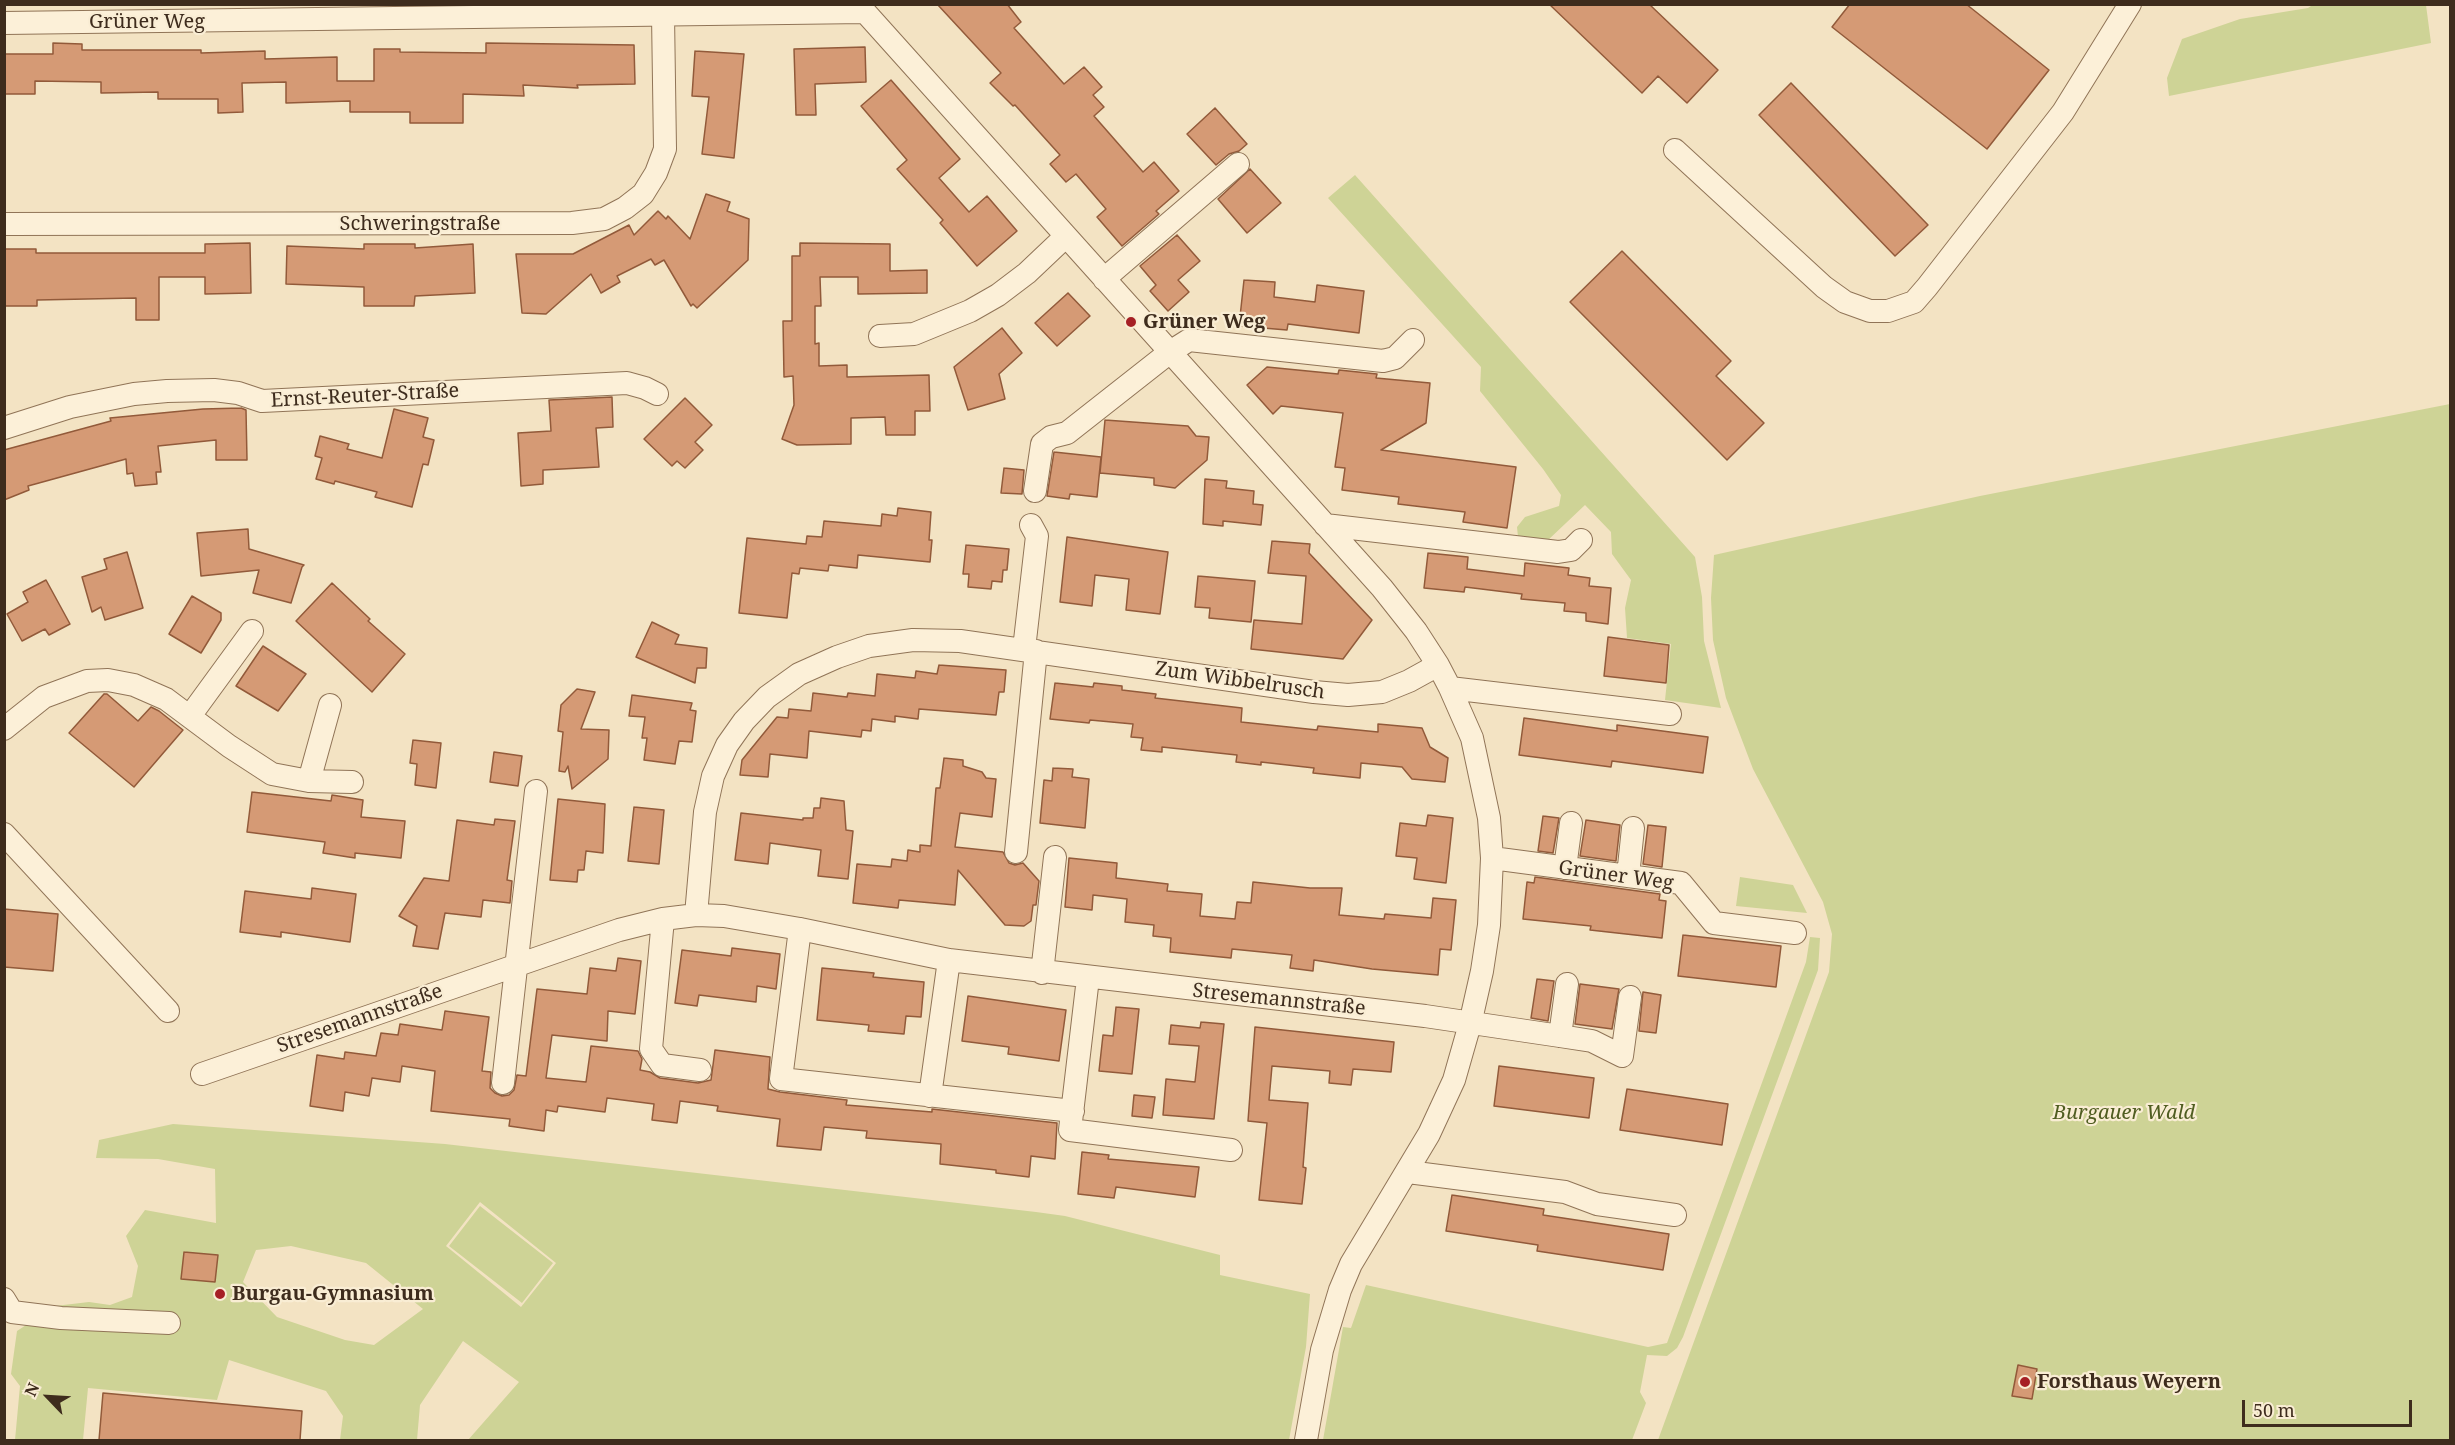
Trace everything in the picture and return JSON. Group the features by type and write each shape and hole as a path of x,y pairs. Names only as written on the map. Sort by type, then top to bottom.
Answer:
{"street":[{"path":"1675,150 1824,287 1845,302 1870,311 1888,311 1914,302 1927,287 2063,112 2130,4"},
{"name":"Grüner Weg","path":"4,23 79,14 663,15 861,8 1382,588 1438,665 1472,738 1489,818 1492,858 1489,925 1470,1024 1454,1080 1407,1172 1378,1216 1351,1264 1322,1350 1306,1440"},
{"name":"Schweringstraße","path":"4,224 561,224 604,219 625,208 643,194 656,173 665,149 663,15"},
{"path":"1104,279 1238,164"},
{"path":"880,336 914,334 970,311 998,295 1027,273 1065,237"},
{"path":"1035,490 1040,447 1051,437 1067,433 1170,352 1189,340 1383,361 1395,358 1413,340"},
{"name":"Ernst-Reuter-Straße","path":"4,428 69,406 134,394 167,391 214,390 238,393 262,401 627,383 657,394"},
{"path":"1016,852 1037,536 1031,525"},
{"path":"1325,525 1558,552 1571,549 1581,540"},
{"path":"190,716 252,630"},
{"name":"Zum Wibbelrusch","path":"696,915 705,812 713,776 727,745 744,721 767,697 799,674 870,645 914,640 960,641 1348,695 1382,692 1409,681 1438,665"},
{"path":"4,729 44,697 87,681 108,680 142,687 166,699 229,746 272,774 309,781 352,782"},
{"path":"1450,688 1670,714"},
{"path":"309,781 330,705"},
{"path":"503,1083 536,791"},
{"path":"1565,868 1570,823"},
{"path":"1628,876 1634,828"},
{"path":"4,834 168,1011"},
{"path":"1042,973 1055,857"},
{"name":"Grüner Weg","path":"1492,858 1681,883 1714,923 1794,933"},
{"name":"Stresemannstraße","path":"201,1074 619,930 663,919 696,915 724,916 800,929 949,960 1042,973 1425,1016 1470,1024"},
{"path":"663,919 651,1049 662,1065 700,1070"},
{"path":"800,929 781,1078 1073,1111"},
{"path":"930,1096 949,960"},
{"path":"1088,978 1070,1130 1231,1150"},
{"path":"1560,1036 1567,984"},
{"path":"1470,1024 1592,1041 1622,1056 1630,997"},
{"path":"1407,1172 1565,1192 1597,1204 1676,1215"},
{"path":"4,1299 12,1312 61,1318 169,1323"}],"green space":[{"path":"2314,4 2426,5 2431,43 2169,96 2167,78 2182,39 2240,19 2308,8"},
{"path":"1355,175 1695,557 1702,597 1704,641 1721,708 1665,700 1671,644 1627,638 1625,608 1631,580 1612,554 1611,532 1585,505 1547,541 1518,537 1517,527 1525,517 1559,506 1561,495 1480,391 1481,367 1328,198"},
{"name":"Burgauer Wald","path":"2450,404 2450,1440 1658,1440 1829,972 1832,934 1823,902 1753,769 1726,698 1713,640 1711,598 1714,555 1980,496"},
{"path":"1740,877 1793,885 1807,913 1736,906"},
{"path":"1810,937 1820,938 1818,970 1683,1337 1677,1348 1667,1356 1647,1355 1640,1392 1646,1403 1632,1440 1323,1440 1343,1327 1351,1328 1366,1285 1648,1347 1667,1343 1806,962"},
{"path":"173,1124 445,1144 1065,1216 1220,1255 1220,1275 1310,1294 1306,1347 1289,1440 468,1440 519,1382 463,1341 420,1405 417,1440 340,1440 343,1416 326,1391 229,1360 217,1400 88,1388 83,1440 15,1440 20,1386 11,1374 17,1331 55,1306 89,1302 110,1305 132,1297 138,1266 126,1236 145,1210 216,1223 215,1169 158,1159 96,1158 99,1140","holes":["480,1202 556,1263 521,1307 446,1246","291,1246 366,1263 423,1309 374,1345 345,1340 277,1317 243,1282 256,1250"]},
{"path":"480,1206 553,1263 522,1303 449,1246"}],"building":[{"path":"937,4 1007,4 1021,22 1014,28 1064,84 1084,67 1102,87 1093,95 1104,107 1094,116 1143,172 1154,162 1179,191 1156,211 1159,214 1122,246 1097,217 1106,209 1076,174 1066,182 1050,164 1060,155 1015,105 1013,106 990,83 1001,73"},
{"path":"1549,4 1649,4 1718,70 1687,103 1658,76 1642,93"},
{"path":"1850,4 1966,4 2049,70 1987,149 1832,27"},
{"path":"53,43 82,44 82,50 201,50 201,53 265,51 265,59 337,57 337,81 374,81 374,49 400,49 400,52 486,53 486,43 634,45 635,84 577,85 578,88 523,85 524,96 463,94 463,123 410,123 410,112 350,112 350,101 286,103 286,82 242,83 243,112 218,113 218,99 158,99 158,92 101,93 101,82 35,81 35,94 4,94 4,54 53,54"},
{"path":"865,47 866,82 815,84 816,115 796,115 794,49"},
{"path":"695,51 744,54 734,158 702,154 709,97 692,96"},
{"path":"891,80 960,159 939,178 969,212 987,196 1017,231 977,266 940,223 943,220 897,169 907,160 861,106"},
{"path":"1791,83 1928,225 1895,256 1759,115"},
{"path":"1215,108 1247,144 1239,151 1229,154 1216,165 1187,134"},
{"path":"1250,169 1281,203 1247,233 1218,199"},
{"path":"706,194 730,202 727,211 749,219 748,260 697,308 693,304 691,306 664,260 655,265 651,259 617,276 620,282 601,293 591,274 546,314 522,313 516,254 573,254 629,225 634,235 658,211 666,219 668,216 690,239"},
{"path":"1177,235 1200,261 1178,280 1189,292 1168,311 1150,291 1156,285 1140,266"},
{"path":"250,243 251,293 205,294 205,277 159,277 159,320 136,320 136,298 37,300 37,306 4,306 4,249 36,249 36,253 205,253 205,244"},
{"path":"800,243 890,244 890,271 927,270 927,293 858,294 858,277 820,277 821,306 815,306 815,344 819,343 819,366 847,365 847,377 929,375 930,411 915,411 915,435 886,435 885,417 851,418 851,444 797,445 782,439 794,405 793,376 784,377 783,321 792,321 792,256 800,256"},
{"path":"364,244 415,244 415,248 473,244 475,293 415,296 414,306 364,306 364,287 286,284 287,246 364,249"},
{"path":"1622,251 1731,361 1716,376 1764,423 1727,460 1570,302"},
{"path":"1244,280 1275,282 1274,297 1315,302 1317,285 1364,291 1359,333 1288,324 1287,330 1239,326"},
{"path":"1068,293 1090,316 1057,346 1035,323"},
{"path":"1002,328 1022,353 999,374 1005,399 968,410 954,367"},
{"path":"1267,367 1338,374 1339,370 1377,374 1376,378 1430,383 1426,423 1381,450 1516,467 1507,528 1463,522 1465,512 1398,504 1399,497 1342,490 1345,468 1335,467 1343,413 1281,406 1273,414 1247,385"},
{"path":"612,397 613,427 596,428 599,467 543,470 543,484 521,486 518,433 551,431 549,400"},
{"path":"685,398 712,425 695,442 703,450 685,468 677,461 672,466 644,439"},
{"path":"241,408 246,410 247,460 216,460 216,440 158,446 161,472 156,472 157,484 135,486 133,473 127,474 126,459 28,486 29,490 4,500 4,450 111,421 110,418 203,409"},
{"path":"394,409 428,418 423,437 434,440 428,465 423,464 412,507 375,497 377,492 335,481 334,484 316,479 322,458 315,456 320,436 349,444 347,449 382,458"},
{"path":"1105,420 1188,426 1196,436 1209,437 1207,460 1175,488 1154,485 1154,478 1100,473"},
{"path":"1054,452 1101,457 1097,497 1070,494 1069,499 1047,496"},
{"path":"1004,468 1024,470 1022,494 1001,493"},
{"path":"1205,479 1227,481 1226,488 1254,491 1253,504 1263,505 1261,525 1223,521 1223,526 1203,524"},
{"path":"898,508 931,512 930,562 858,555 857,568 829,565 828,571 800,568 799,574 792,573 787,618 739,613 747,538 806,544 807,536 822,537 824,521 881,526 882,514 897,516"},
{"path":"248,529 249,549 304,565 291,603 253,593 259,570 201,576 197,533"},
{"path":"1067,537 1168,552 1160,614 1126,610 1129,579 1095,575 1092,606 1060,602"},
{"path":"1272,541 1310,544 1309,553 1372,620 1343,659 1251,649 1254,620 1302,624 1306,576 1268,573"},
{"path":"966,545 1009,549 1007,570 1003,570 1002,582 992,581 991,589 968,587 969,574 963,574"},
{"path":"127,552 143,608 105,620 101,607 92,612 82,577 107,569 104,559"},
{"path":"1428,553 1468,557 1467,569 1524,576 1525,563 1569,568 1568,575 1590,578 1589,586 1611,588 1608,624 1586,621 1586,613 1564,611 1565,603 1521,599 1522,594 1465,587 1464,592 1424,588"},
{"path":"1198,576 1255,581 1251,622 1209,618 1210,608 1195,607"},
{"path":"46,580 70,624 49,635 45,629 22,641 7,614 28,602 23,592"},
{"path":"332,583 370,619 368,621 405,654 372,692 296,621"},
{"path":"192,596 221,613 221,620 201,653 169,634"},
{"path":"652,622 679,635 675,644 707,648 706,668 697,668 695,683 636,657"},
{"path":"1608,637 1669,645 1666,683 1604,676"},
{"path":"263,646 306,674 278,711 236,686"},
{"path":"939,665 1006,670 1004,692 999,692 996,715 919,709 918,719 895,716 895,722 872,719 871,731 862,730 861,737 809,731 807,758 770,754 768,777 740,775 742,760 777,717 788,718 789,709 811,711 813,693 847,697 848,693 875,696 877,674 915,678 916,671 937,674"},
{"path":"1055,683 1093,687 1094,683 1122,686 1122,690 1156,694 1155,698 1242,708 1241,722 1317,730 1318,726 1378,732 1378,724 1422,728 1430,747 1448,758 1445,782 1412,779 1402,767 1361,763 1360,778 1313,773 1314,768 1261,762 1261,765 1236,762 1237,755 1162,747 1162,752 1141,750 1143,738 1131,737 1133,724 1050,719"},
{"path":"577,689 595,692 581,729 609,730 608,759 572,789 568,766 565,772 559,771 563,732 558,731 561,705"},
{"path":"104,694 107,694 138,721 151,707 183,730 134,787 69,733"},
{"path":"632,695 692,703 690,710 696,711 692,742 679,741 675,764 644,760 647,738 642,738 645,717 629,716"},
{"path":"1524,718 1617,731 1617,725 1708,737 1703,773 1612,761 1611,767 1519,755"},
{"path":"413,740 441,743 436,788 415,785 417,764 410,763"},
{"path":"494,752 522,756 518,786 490,782"},
{"path":"944,758 963,760 963,766 982,772 986,778 996,779 992,817 960,813 955,847 1003,852 1009,863 1015,865 1023,863 1039,881 1031,921 1024,926 1005,925 958,870 955,905 899,900 898,908 853,903 857,864 891,867 892,859 907,861 908,850 920,852 920,845 931,846 936,788 940,788"},
{"path":"1053,768 1073,769 1072,777 1089,779 1085,828 1040,823 1044,780 1052,781"},
{"path":"252,792 331,801 332,795 363,800 361,817 405,821 401,858 355,853 355,858 323,853 325,842 247,832"},
{"path":"821,798 844,801 846,830 853,831 848,879 818,876 821,850 770,843 768,864 735,860 741,813 803,820 803,818 813,818 814,808 820,808"},
{"path":"558,799 605,804 603,853 586,851 584,870 578,870 577,882 550,880"},
{"path":"634,807 664,810 659,864 628,861"},
{"path":"1428,815 1453,818 1446,883 1414,879 1417,858 1396,856 1400,823 1426,826"},
{"path":"1543,816 1559,818 1553,853 1538,851"},
{"path":"495,819 515,821 507,880 512,881 510,903 483,900 481,917 445,913 438,949 413,946 417,926 399,916 424,878 449,881 457,820 494,825"},
{"path":"1586,820 1620,825 1616,861 1580,856"},
{"path":"1648,825 1666,827 1662,867 1643,864"},
{"path":"1069,858 1117,863 1116,878 1168,884 1167,891 1202,894 1200,916 1235,919 1237,902 1251,903 1253,882 1310,888 1342,888 1339,915 1384,919 1385,914 1431,918 1433,898 1456,900 1451,950 1440,949 1438,975 1372,969 1314,960 1313,971 1290,968 1292,955 1232,949 1231,958 1170,952 1171,938 1153,936 1154,925 1125,922 1127,899 1093,895 1092,910 1065,907"},
{"path":"1535,877 1660,894 1659,900 1666,901 1662,938 1590,930 1591,926 1523,919 1527,882 1534,883"},
{"path":"312,888 356,894 350,942 281,932 281,937 240,932 245,891 311,899"},
{"path":"4,909 58,914 53,971 4,967"},
{"path":"1683,935 1781,946 1776,987 1678,976"},
{"path":"732,948 780,954 776,989 757,986 756,1002 699,995 697,1006 675,1003 682,950 731,956"},
{"path":"618,958 641,961 635,1014 608,1011 607,1041 552,1035 546,1078 586,1082 591,1046 638,1051 642,1059 640,1070 650,1072 660,1078 698,1083 711,1080 715,1050 770,1057 768,1089 780,1092 847,1100 846,1105 932,1112 932,1109 1057,1123 1055,1159 1031,1156 1029,1177 996,1173 996,1170 940,1164 941,1144 866,1138 867,1131 824,1127 821,1150 777,1146 780,1119 717,1111 718,1106 680,1101 677,1123 652,1120 654,1104 607,1098 605,1112 558,1106 557,1112 546,1110 544,1131 509,1126 510,1119 431,1111 435,1071 402,1066 400,1082 372,1078 369,1096 345,1092 343,1111 310,1106 317,1055 344,1059 345,1052 376,1056 381,1033 398,1035 400,1024 442,1030 445,1011 489,1017 482,1071 491,1072 490,1088 495,1093 502,1096 509,1095 514,1090 517,1075 526,1076 537,989 587,994 590,968 616,971"},
{"path":"822,968 874,973 873,977 924,982 921,1017 906,1016 904,1034 868,1031 869,1025 817,1020"},
{"path":"1537,979 1554,981 1548,1021 1531,1018"},
{"path":"1580,984 1619,989 1612,1029 1575,1024"},
{"path":"1643,992 1661,995 1656,1033 1639,1031"},
{"path":"968,996 1066,1010 1059,1061 1008,1054 1009,1047 962,1041"},
{"path":"1116,1007 1139,1009 1132,1074 1099,1071 1103,1035 1113,1036"},
{"path":"1201,1022 1224,1024 1214,1119 1163,1115 1166,1079 1195,1082 1199,1046 1169,1044 1171,1025 1200,1028"},
{"path":"1255,1027 1394,1042 1391,1072 1353,1069 1351,1085 1329,1083 1330,1071 1272,1066 1269,1100 1308,1103 1303,1167 1306,1168 1302,1204 1259,1200 1267,1123 1248,1121"},
{"path":"1499,1066 1594,1078 1589,1118 1494,1106"},
{"path":"1627,1089 1728,1104 1722,1145 1620,1130"},
{"path":"1134,1095 1155,1097 1152,1118 1132,1116"},
{"path":"1082,1152 1109,1155 1108,1159 1199,1167 1195,1197 1116,1187 1114,1198 1078,1194"},
{"path":"1452,1195 1544,1209 1543,1215 1669,1234 1663,1270 1537,1251 1538,1245 1446,1231"},
{"path":"184,1252 218,1255 215,1282 181,1279"},
{"name":"Forsthaus Weyern","path":"2018,1365 2037,1369 2032,1399 2012,1396"},
{"path":"103,1393 302,1411 300,1440 99,1440"}],"place":[{"name":"Grüner Weg","path":"1131,322"},
{"name":"Burgau-Gymnasium","path":"220,1294"},
{"name":"Forsthaus Weyern","path":"2025,1382"}]}
